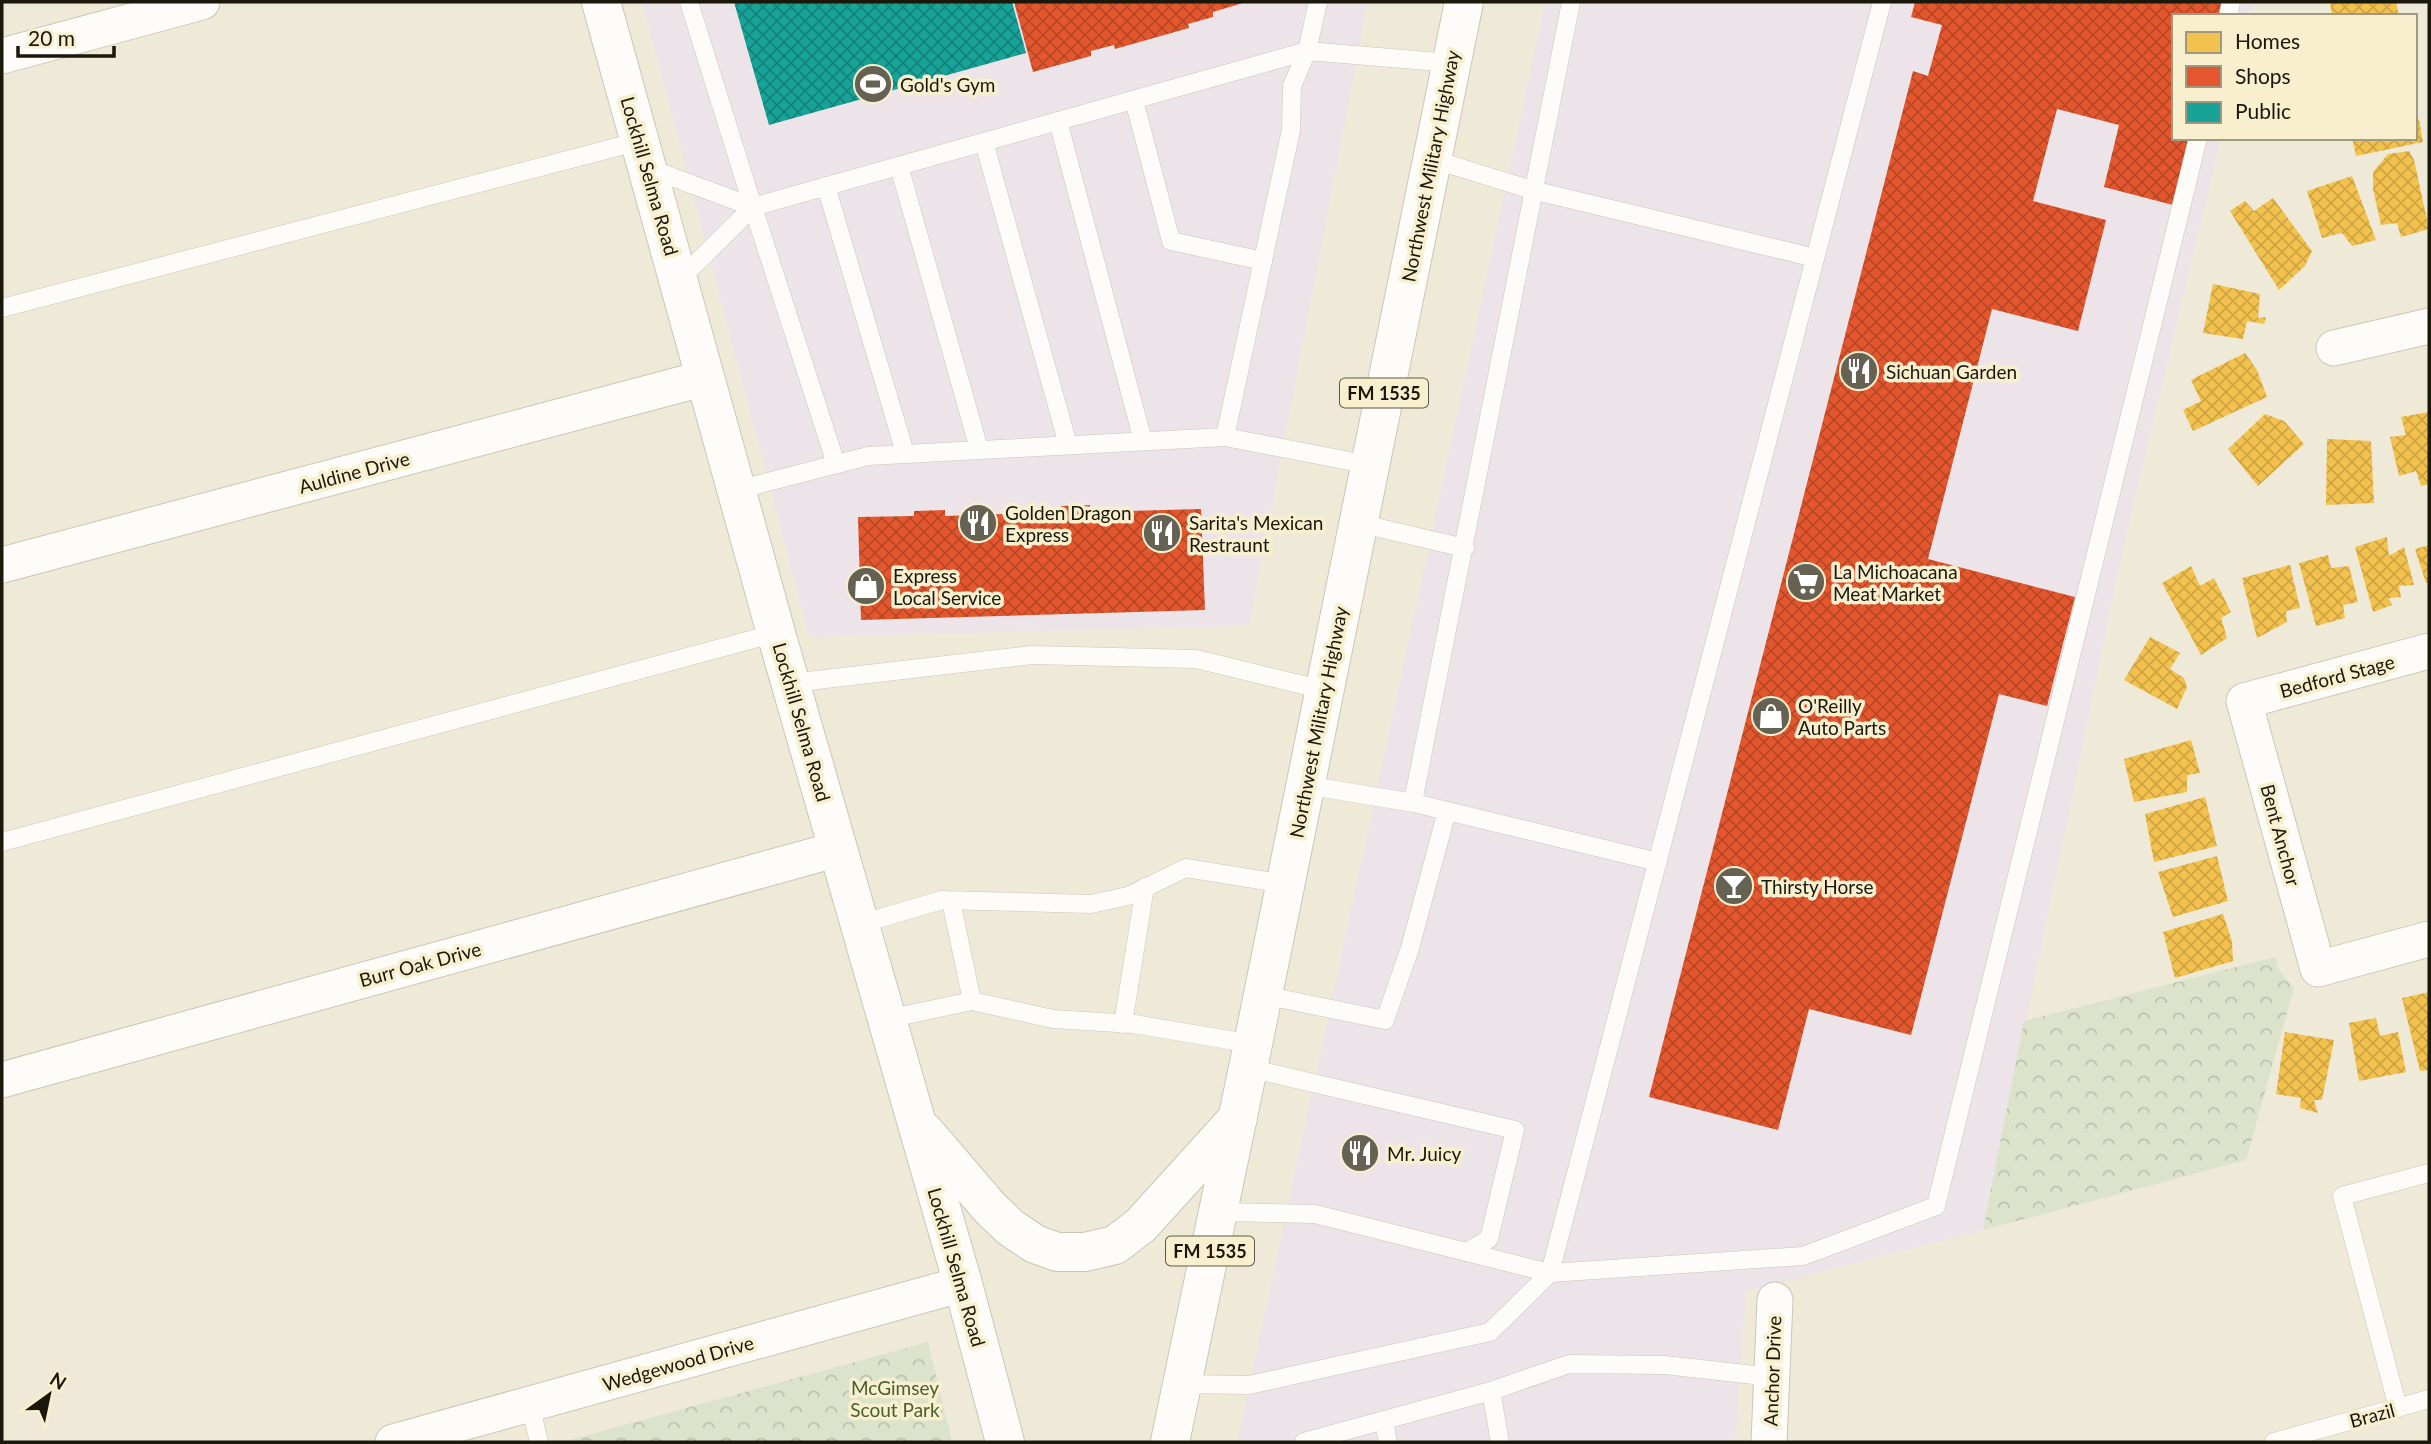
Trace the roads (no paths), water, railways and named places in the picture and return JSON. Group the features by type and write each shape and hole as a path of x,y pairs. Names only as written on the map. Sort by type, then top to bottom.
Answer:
{"main road":[{"name":"Lockhill Selma Road","path":"601,2 776,633 963,1284 1005,1442"},
{"name":"Northwest Military Highway","path":"1170,1442 1251,1056 1464,2"},
{"path":"916,1121 990,1208 1011,1228 1035,1244 1057,1252 1085,1252 1115,1245 1141,1225 1238,1118"}],"street":[{"path":"2,56 202,2"},
{"path":"2334,348 2429,326"},
{"name":"Auldine Drive","path":"2,565 705,379"},
{"name":"Bedford Stage","path":"2244,701 2429,651"},
{"name":"Bent Anchor","path":"2244,701 2318,969 2429,939"},
{"name":"Burr Oak Drive","path":"2,1080 838,849"},
{"name":"Wedgewood Drive","path":"393,1442 963,1284"},
{"name":"Anchor Drive","path":"1769,1442 1775,1300"}],"lane":[{"path":"690,2 836,464"},
{"path":"1225,437 1291,130 1292,86 1307,51 1318,2"},
{"path":"1413,803 1465,548 1532,190 1572,2"},
{"path":"1183,1384 1250,1385 1490,1332 1550,1273 1882,2"},
{"path":"678,280 753,207 826,186 1307,51 1451,63"},
{"path":"1134,100 1171,241 1262,261"},
{"path":"1058,121 1143,441"},
{"path":"1218,1212 1315,1214 1550,1273 1803,1256 1936,1206 2198,140"},
{"path":"984,142 1068,445"},
{"path":"2,308 643,154 753,207"},
{"path":"1432,159 1532,190 1815,258"},
{"path":"899,166 979,449"},
{"path":"826,186 905,453"},
{"path":"737,490 868,456 1225,437 1370,466"},
{"path":"1358,523 1465,548"},
{"path":"2,842 776,633"},
{"path":"791,683 1032,655 1196,659 1324,690"},
{"path":"1305,785 1413,803 1657,862"},
{"path":"1263,995 1385,1020 1398,976 1410,948 1447,811"},
{"path":"860,924 942,901 1091,904 1128,896 1186,868 1285,884"},
{"path":"1124,1024 1145,887"},
{"path":"951,901 972,1001"},
{"path":"887,1018 972,1001 1053,1019 1124,1024 1251,1056 1515,1130 1489,1239 1466,1252"},
{"path":"2398,1408 2342,1196 2429,1173"},
{"path":"1304,1442 1491,1391 1569,1364 1665,1366 1772,1377"},
{"path":"1491,1391 1500,1442"},
{"name":"Brazil","path":"2274,1442 2429,1399"},
{"path":"530,1404 539,1442"},
{"path":"1384,1420 1388,1442"}],"place":[{"name":"Gold's Gym","path":"873,84"},
{"name":"Sichuan Garden","path":"1859,371"},
{"name":"Golden Dragon Express","path":"978,523"},
{"name":"Sarita's Mexican Restraunt","path":"1162,533"},
{"name":"La Michoacana Meat Market","path":"1806,582"},
{"name":"Express Local Service","path":"866,586"},
{"name":"O'Reilly Auto Parts","path":"1771,716"},
{"name":"Thirsty Horse","path":"1734,886"},
{"name":"Mr. Juicy","path":"1360,1153"}],"park label":[{"name":"McGimsey Scout Park","path":"895,1398"}]}
